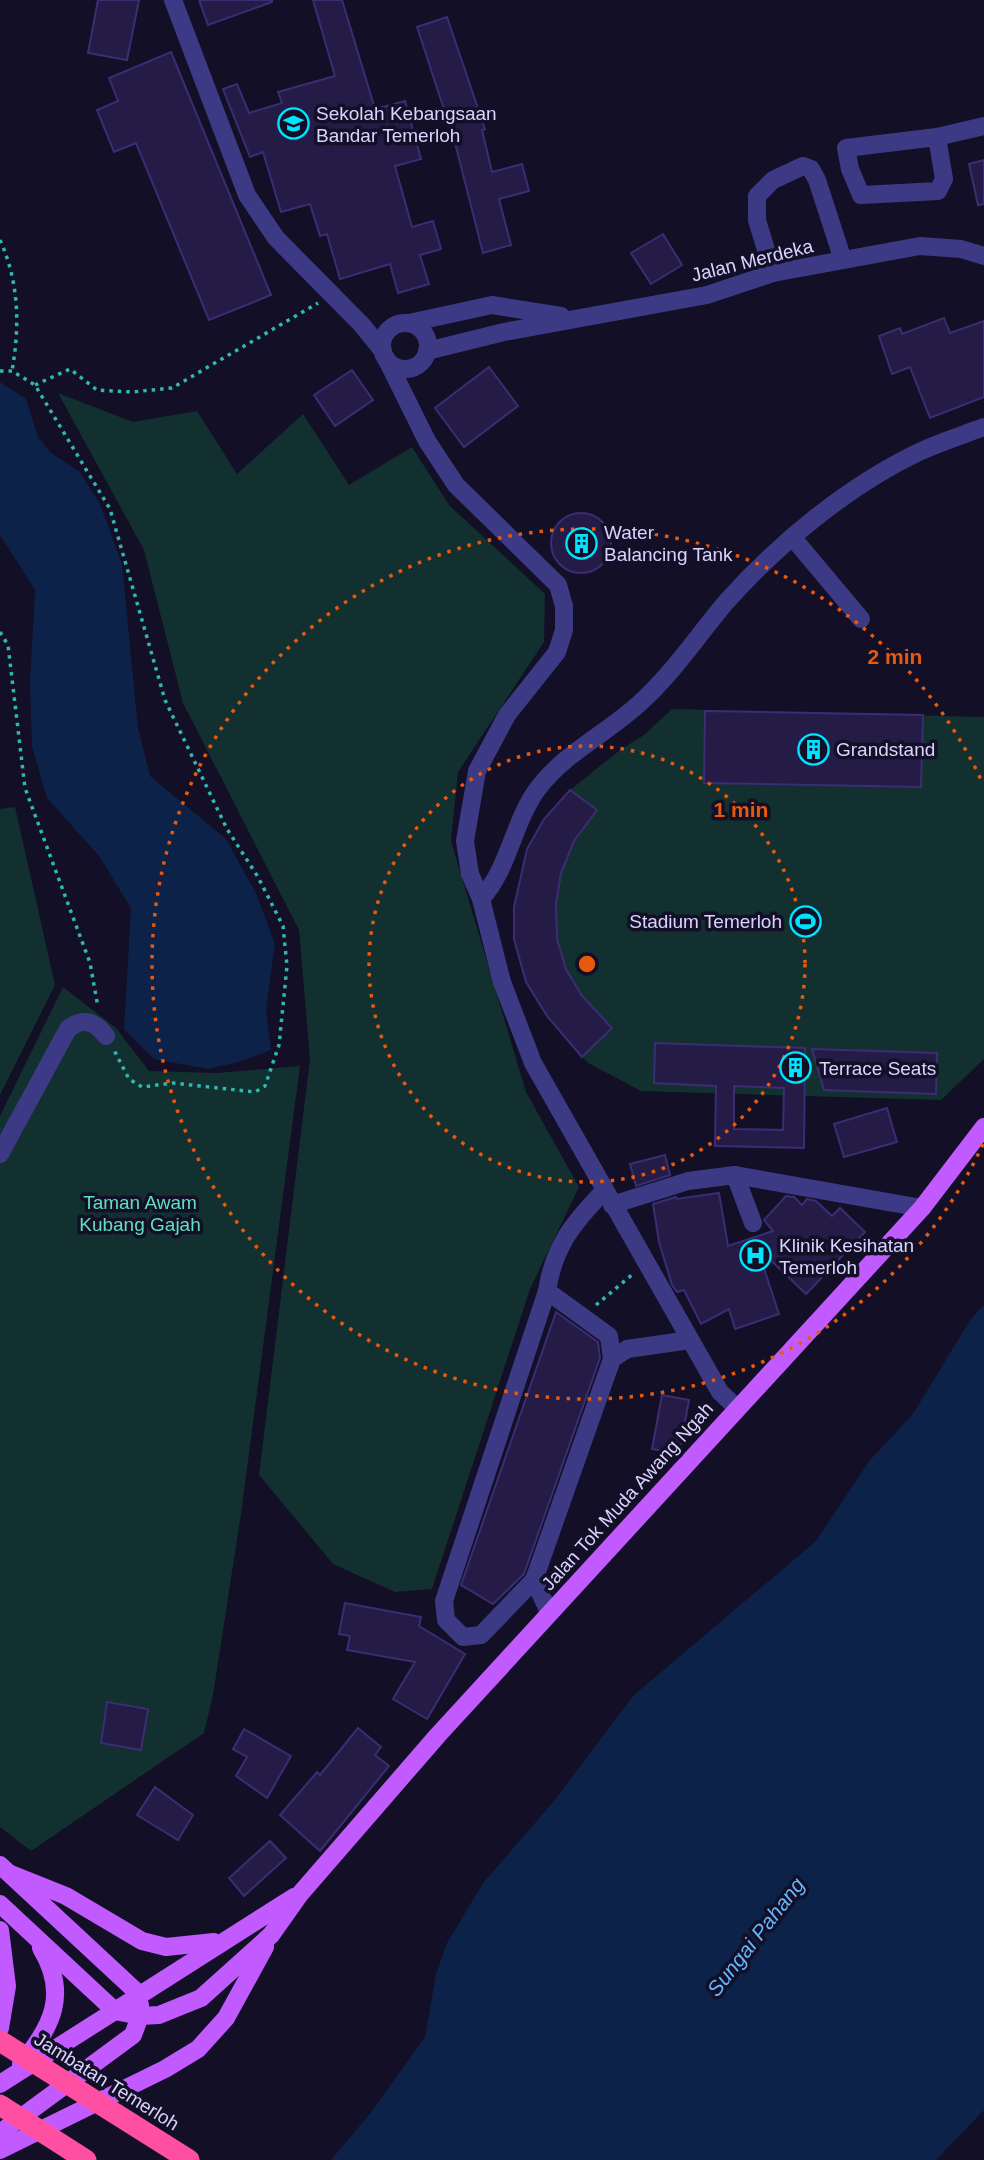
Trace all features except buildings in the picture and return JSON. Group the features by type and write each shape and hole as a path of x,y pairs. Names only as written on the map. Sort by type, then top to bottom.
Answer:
{"highway":[{"name":"Jambatan Temerloh","path":"0,2041 189,2160"},
{"path":"0,2105 86,2160"}],"main road":[{"name":"Jalan Tok Muda Awang Ngah","path":"141,2016 170,2012 201,1998 271,1935 300,1894 549,1612 922,1208 984,1127"},
{"path":"6,1869 66,1896 142,1941 166,1947 227,1939"},
{"path":"0,2133 133,2035 141,2016 140,1995 6,1869"},
{"name":"Jalan Tok Muda Awang Ngah","path":"5,2081 300,1894"},
{"path":"0,1903 115,2011 141,2016"},
{"path":"0,1930 7,1986 0,2028"},
{"path":"5,2081 43,2038 55,2002 51,1964 31,1931"},
{"path":"0,2150 165,2069 198,2049 226,2018 271,1935"}],"street":[{"path":"173,0 247,195 276,239 330,296 362,325 398,368 413,368 425,358 428,351 425,334 409,323 389,330 362,325"},
{"path":"937,137 944,179 938,191 861,195 849,169 846,148 937,137 984,126"},
{"path":"773,273 757,220 757,196 773,180 803,166 811,169 817,180 843,260"},
{"name":"Jalan Merdeka","path":"428,351 572,318 707,295 773,273 920,246 961,249 984,256"},
{"name":"Jalan Merdeka","path":"409,323 492,305 572,318"},
{"path":"389,330 383,344 385,355 428,441 456,485 558,586 564,606 564,631 557,652 507,715 477,771 465,841 470,874 481,899 502,982 533,1063 720,1392 736,1407"},
{"path":"409,403 413,368"},
{"path":"481,899 494,885 516,824 540,786 575,753 640,704 676,667 727,601 793,538 855,489 920,451 984,427"},
{"path":"793,538 861,620"},
{"path":"0,1154 68,1029 76,1022 88,1021 98,1025 106,1036"},
{"path":"735,1175 753,1223"},
{"path":"547,1291 609,1336 612,1359 534,1580 481,1635 463,1637 446,1620 444,1601 547,1291 552,1262 573,1222 608,1198 688,1181 735,1175 922,1208"},
{"path":"612,1359 627,1349 690,1340"},
{"path":"534,1580 549,1612"}],"path":[{"path":"0,240 13,268 19,332 12,371"},
{"path":"35,384 70,369 97,390 132,392 172,388 330,296"},
{"path":"0,371 12,371 35,384 110,509 165,700 227,829 258,877 283,926 287,966 279,1045 265,1086 255,1092 173,1083 142,1087 129,1079 106,1036 90,963 25,788 8,645 0,632"},
{"path":"586,1320 595,1305 646,1264"}],"green space":[{"path":"58,393 133,422 197,411 237,474 303,414 349,485 412,447 449,505 545,594 544,642 458,772 451,841 526,1092 579,1187 530,1289 432,1589 395,1592 333,1564 259,1475 310,1059 299,930 183,703 144,550"},
{"path":"672,709 984,717 984,1059 941,1100 641,1091 588,1063 547,1016 526,982 514,939 514,907 527,849 544,819 570,790 620,750 644,735"},
{"path":"15,807 55,985 0,1095 0,809"},
{"name":"Taman Awam Kubang Gajah","path":"63,987 116,1028 149,1071 217,1073 300,1066 241,1514 213,1695 204,1733 31,1851 0,1827 0,1116"}],"water":[{"path":"0,382 26,399 38,437 51,453 80,472 100,504 122,564 138,728 150,776 226,839 256,893 275,944 266,1009 271,1050 239,1062 208,1069 154,1059 124,1029 131,908 99,856 47,798 32,746 30,682 35,590 0,535"},
{"name":"Sungai Pahang","path":"984,1305 984,2110 936,2160 331,2160 373,2110 425,2037 436,1974 447,1943 483,1883 553,1802 634,1695 816,1541 870,1460 913,1414 970,1320"}],"place":[{"name":"Sekolah Kebangsaan Bandar Temerloh","path":"293,124"},
{"name":"Water Balancing Tank","path":"581,543"},
{"name":"Grandstand","path":"813,749"},
{"name":"Stadium Temerloh","path":"805,921"},
{"name":"Terrace Seats","path":"796,1068"},
{"name":"Klinik Kesihatan Temerloh","path":"756,1256"}]}
